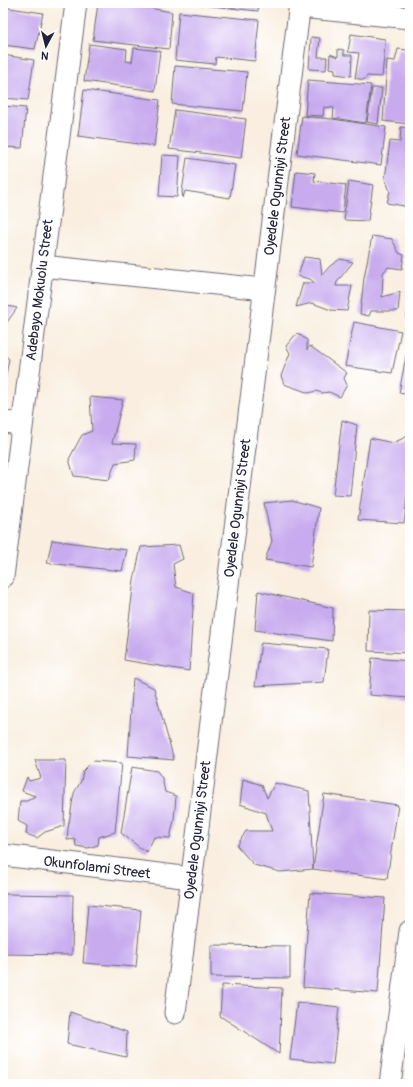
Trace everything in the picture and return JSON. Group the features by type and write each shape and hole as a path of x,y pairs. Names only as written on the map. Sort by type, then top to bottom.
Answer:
{"street":[{"name":"Adebayo Mokuolu Street","path":"3,577 12,423 42,266 76,3"},
{"path":"300,5 410,18"},
{"name":"Oyedele Ogunniyi Street","path":"175,1013 300,5"},
{"path":"42,266 264,289"},
{"name":"Okunfolami Street","path":"3,855 191,878"},
{"path":"390,1084 410,931"}],"building":[{"path":"98,3 121,3 172,12 169,49 93,40"},
{"path":"193,3 259,3 258,11"},
{"path":"3,7 43,13 35,49 3,45"},
{"path":"179,12 259,20 255,61 216,57 215,64 175,60"},
{"path":"351,34 385,39 382,77 367,76 364,80 355,78 359,53 348,52"},
{"path":"311,37 320,38 318,57 327,57 326,70 309,69"},
{"path":"89,44 127,49 126,61 132,62 134,48 160,51 155,91 84,81"},
{"path":"410,45 409,124 383,121 387,60 395,61 398,49 407,50"},
{"path":"338,49 344,50 344,55 352,55 351,76 335,74 335,69 329,68 330,54 338,57"},
{"path":"3,55 34,60 28,100 3,98"},
{"path":"175,66 247,72 243,111 172,104"},
{"path":"308,80 371,85 366,123 333,118 334,108 324,107 323,116 305,115"},
{"path":"372,88 382,88 378,124 367,122"},
{"path":"84,90 160,100 154,146 78,136"},
{"path":"3,106 26,108 22,148 3,147"},
{"path":"175,110 246,119 241,158 169,149"},
{"path":"302,116 386,127 381,165 297,154"},
{"path":"401,127 410,128 410,207 387,203 390,191 385,179 390,141 400,142"},
{"path":"162,155 180,156 177,197 159,196"},
{"path":"187,158 235,165 230,198 185,191 183,198 182,192"},
{"path":"296,171 315,173 314,181 346,185 343,213 292,207"},
{"path":"349,181 373,185 368,221 344,220"},
{"path":"372,236 392,239 399,253 404,255 402,269 388,267 383,273 382,297 400,292 398,311 371,311 369,316 360,314 364,278"},
{"path":"304,257 320,259 322,275 330,266 340,259 353,262 337,282 336,286 352,286 347,311 331,310 312,303 296,307 303,283 315,283 310,279 298,276"},
{"path":"409,292 410,318 407,318"},
{"path":"3,305 17,308 3,328"},
{"path":"354,322 401,331 392,373 345,366"},
{"path":"297,333 307,340 307,350 310,346 347,373 344,378 347,385 340,397 329,392 322,393 316,391 309,393 284,384 281,376 290,353 286,346"},
{"path":"407,351 410,351 410,395 399,393"},
{"path":"3,354 9,359 4,385 3,385"},
{"path":"90,397 123,400 112,443 136,444 135,460 115,463 109,480 74,476 69,459 82,435 92,431"},
{"path":"342,420 357,425 350,496 333,495"},
{"path":"410,435 410,474 404,523 358,520 370,438 393,443"},
{"path":"292,500 319,508 311,567 265,560 272,541 264,503"},
{"path":"52,540 127,550 122,571 47,563"},
{"path":"179,545 183,559 173,564 176,587 194,593 189,671 124,660 134,580 141,547"},
{"path":"258,591 333,608 332,641 255,630"},
{"path":"369,610 410,611 410,653 368,651"},
{"path":"261,643 328,649 324,682 255,686"},
{"path":"372,658 410,661 410,698 369,695"},
{"path":"133,678 154,688 174,760 128,756"},
{"path":"35,760 66,760 64,826 45,832 37,838 26,834 27,826 18,821 20,801 27,801 35,796 22,791 27,777 29,781 41,778"},
{"path":"93,761 122,763 115,832 99,837 98,845 88,848 76,846 75,839 67,840 74,793 81,781 83,771"},
{"path":"132,767 157,771 162,778 165,792 176,796 174,820 170,838 154,837 147,852 121,833"},
{"path":"243,779 262,785 267,798 275,783 309,791 313,869 280,872 254,865 237,846 246,831 272,831 266,813 240,804"},
{"path":"324,794 398,805 387,879 313,869"},
{"path":"310,893 385,898 378,993 303,987"},
{"path":"3,894 73,895 72,955 3,954"},
{"path":"88,905 141,910 136,967 83,963"},
{"path":"211,945 290,946 290,978 211,977"},
{"path":"222,985 282,988 279,1054 220,1016"},
{"path":"297,1002 339,1007 333,1064 290,1059"},
{"path":"70,1012 127,1032 126,1057 67,1044"}]}
